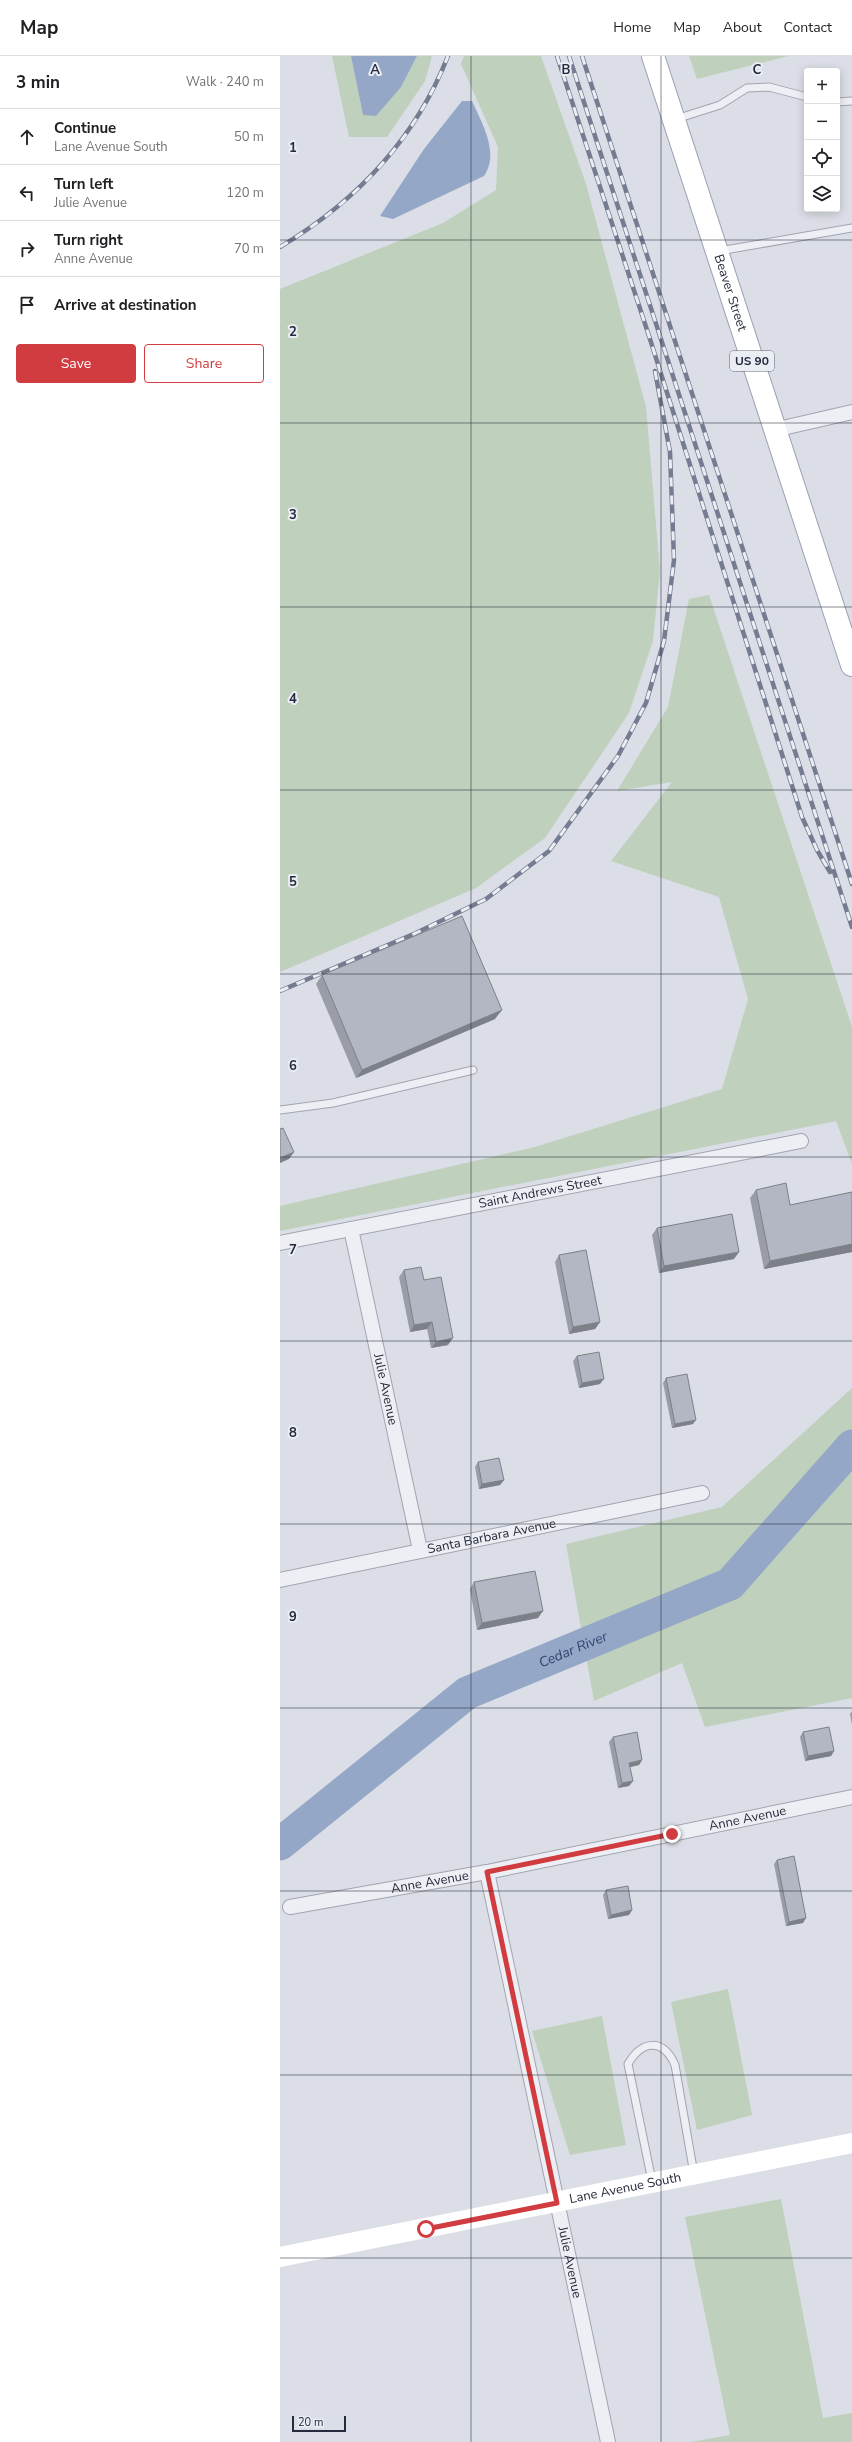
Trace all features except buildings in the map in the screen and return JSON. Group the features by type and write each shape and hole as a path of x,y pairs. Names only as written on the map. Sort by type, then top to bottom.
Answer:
{"main road":[{"name":"Beaver Street","path":"653,56 774,430 851,660"},
{"name":"Lane Avenue South","path":"280,2257 852,2143"}],"street":[{"path":"774,430 852,412"},
{"name":"Saint Andrews Street","path":"280,1244 801,1140"},
{"name":"Julie Avenue","path":"352,1229 420,1550"},
{"name":"Santa Barbara Avenue","path":"280,1580 702,1493"},
{"name":"Anne Avenue","path":"290,1907 487,1872 852,1797"},
{"name":"Julie Avenue","path":"487,1872 608,2442"}],"lane":[{"path":"674,120 720,105 747,88 769,87 804,96"},
{"path":"840,102 852,101"},
{"path":"716,252 852,228"},
{"path":"280,1110 333,1104 473,1070"},
{"path":"653,2183 628,2064 635,2053 645,2046 658,2045 669,2052 675,2065 694,2175"}],"green space":[{"path":"332,56 351,56 363,115 401,87 417,56 432,56 425,81 387,137 349,137"},
{"path":"464,56 541,56 586,184 646,407 660,571 653,641 629,713 545,838 476,888 280,972 280,289 443,223 496,190 498,147 461,64"},
{"path":"689,56 789,56 697,79"},
{"path":"709,595 852,1027 852,1164 836,1121 280,1231 280,1206 535,1147 722,1089 748,999 719,897 611,861 672,782 617,791 668,707 689,599"},
{"path":"852,1388 852,1698 705,1727 682,1663 594,1701 566,1544 722,1507"},
{"path":"728,1989 752,2115 697,2130 671,2002"},
{"path":"602,2016 626,2145 570,2155 532,2031"},
{"path":"781,2199 823,2418 852,2413 852,2442 691,2442 730,2435 685,2217"}],"water":[{"path":"351,56 417,56 401,87 376,116 363,115"},
{"path":"462,101 472,101 488,138 490,158 484,176 393,219 380,216 424,149"}],"waterway":[{"name":"Cedar River","path":"280,1844 467,1693 730,1584 852,1446"}],"railway":[{"path":"280,247 334,210 380,166 401,141 419,115 448,56"},
{"path":"557,56 649,336 802,817 817,850 830,872"},
{"path":"569,56 852,927"},
{"path":"582,56 852,884"},
{"path":"280,991 416,933 486,899 549,851 618,756 646,703 664,641 674,560 670,452 655,371"}],"route":[{"path":"426,2229 557,2203 487,1872 672,1834"}]}
